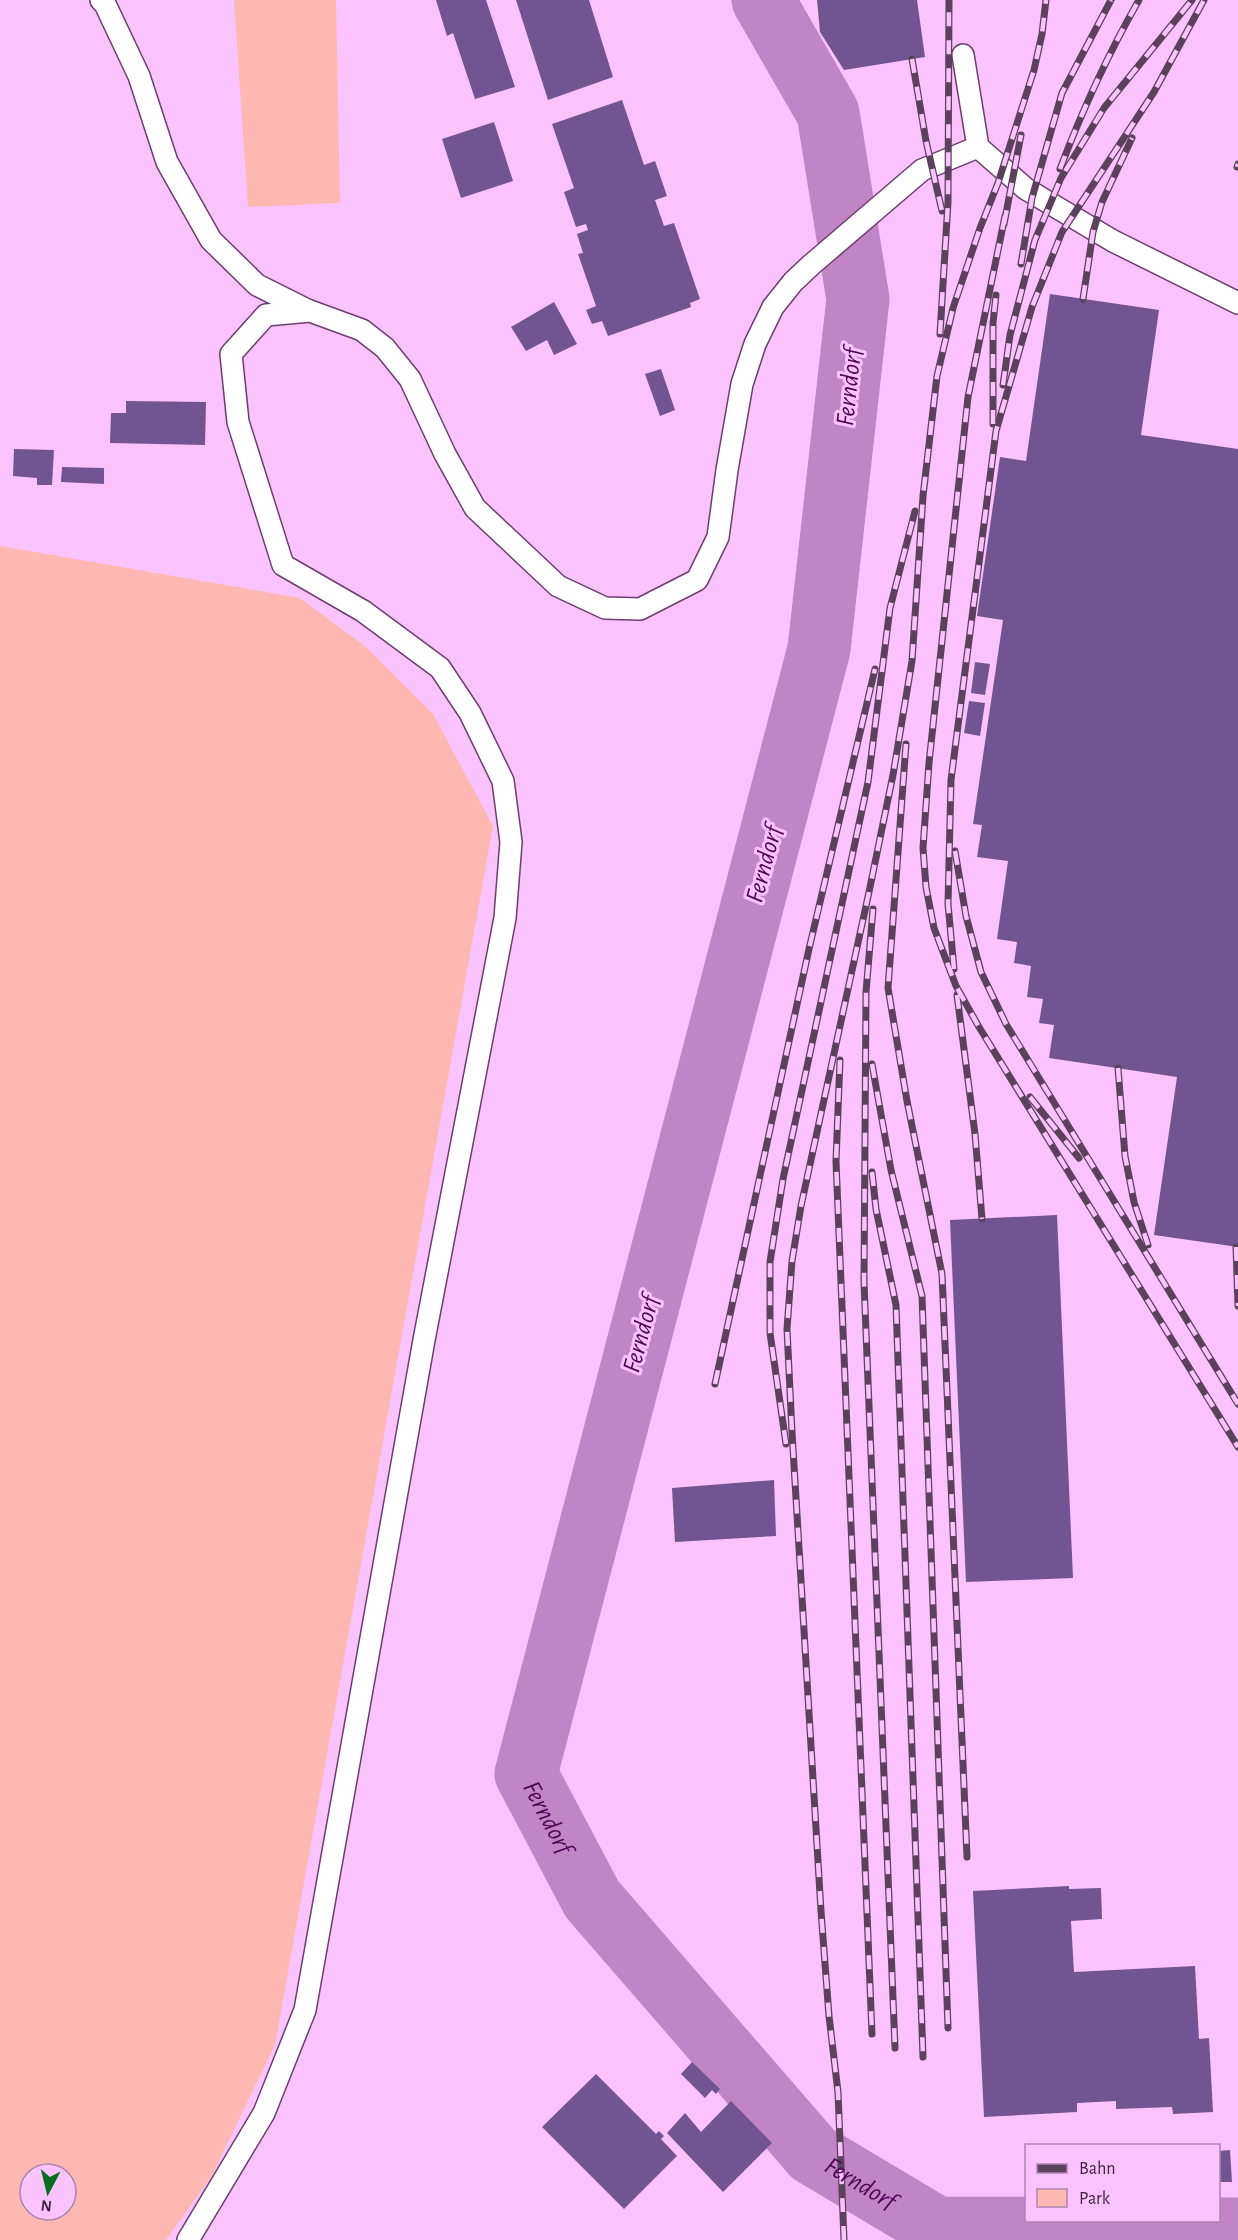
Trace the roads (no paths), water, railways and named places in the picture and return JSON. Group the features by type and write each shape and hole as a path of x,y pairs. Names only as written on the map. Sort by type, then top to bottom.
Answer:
{"lane":[{"path":"101,0 139,76 167,162 211,240 257,285 309,311 362,330 385,348 410,379 445,454 475,508 558,586 605,608 640,609 697,580 718,537 742,384 755,344 772,307 811,265 922,170 978,147"},
{"path":"963,55 978,147 1026,189 1113,241 1238,303"},
{"path":"188,2240 264,2113 305,2010 424,1340 506,918 511,842 503,781 470,713 440,668 363,611 283,565 238,422 231,354 266,315 309,311"}],"waterway":[{"name":"Ferndorf","path":"763,0 828,113 858,299 819,649 526,1774 592,1899 813,2154 937,2228 1238,2229"}],"railway":[{"path":"940,334 948,202 949,0"},
{"path":"844,2240 838,2092 829,2016 821,1911 792,1432 787,1329 792,1261 801,1206 893,775 912,661 923,496 937,376 953,308 998,183 1034,70 1042,34 1046,0"},
{"path":"1021,264 1032,198 1062,93 1111,0"},
{"path":"1060,169 1096,83 1139,0"},
{"path":"1003,385 1010,335 1035,240 1061,178 1104,108 1192,0"},
{"path":"954,969 948,904 951,780 996,431 1032,307 1062,232 1154,92 1204,0"},
{"path":"912,59 926,141 942,211"},
{"path":"1004,224 1021,135"},
{"path":"1083,299 1093,232 1102,202 1132,138"},
{"path":"1005,216 968,397 929,763 923,848 926,887 934,928 956,986 1238,1447"},
{"path":"993,424 993,323 996,295"},
{"path":"786,1444 770,1333 770,1262 783,1179 868,782 890,608 915,511"},
{"path":"715,1384 809,949 875,669"},
{"path":"906,744 888,988 907,1101 942,1274 967,1857"},
{"path":"955,851 966,916 981,972 1006,1024 1238,1404"},
{"path":"873,909 866,992 864,1282 895,2048"},
{"path":"957,995 975,1134 982,1219"},
{"path":"840,1060 836,1161 872,2034"},
{"path":"872,1064 891,1170 922,1296 948,2028"},
{"path":"1118,1068 1125,1156 1134,1202 1148,1245"},
{"path":"1030,1097 1079,1158"},
{"path":"872,1172 876,1209 896,1305 923,2057"},
{"path":"1236,1247 1238,1306"}]}
